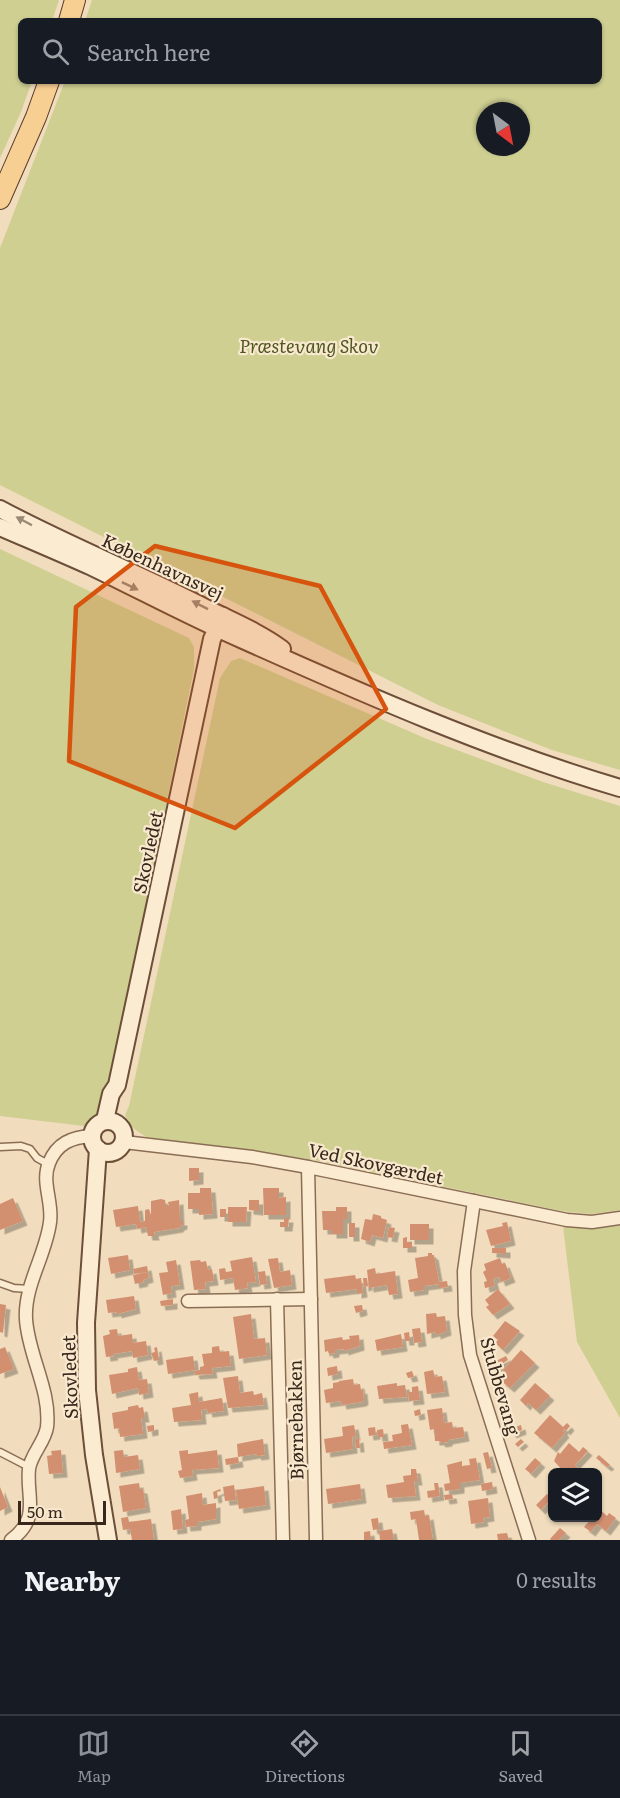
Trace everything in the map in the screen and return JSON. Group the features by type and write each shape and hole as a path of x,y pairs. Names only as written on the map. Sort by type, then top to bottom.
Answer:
{"main road":[{"path":"70,18 75,0"},
{"path":"0,199 48,84"}],"street":[{"name":"Københavnsvej","path":"0,509 304,666 373,697 511,752 620,788"},
{"name":"Københavnsvej","path":"0,527 220,622"},
{"name":"Skovledet","path":"109,1121 111,1094 117,1085 212,639 220,622"},
{"path":"109,1121 124,1130 106,1145 95,1127 109,1121"},
{"path":"11,1540 18,1535 28,1519 31,1502 29,1467 47,1428 41,1382 28,1337 26,1316 29,1290 50,1222 51,1206 46,1180 48,1164 57,1149 65,1142 77,1137 106,1145"},
{"name":"Skovledet","path":"106,1145 94,1210 86,1323 87,1390 94,1455 108,1540"},
{"name":"Ved Skovgærdet","path":"106,1145 252,1157 567,1220 592,1222 620,1218"},
{"name":"Bjørnebakken","path":"308,1167 316,1540"},
{"name":"Stubbevang","path":"474,1201 464,1271 465,1315 470,1355 529,1540"},
{"name":"Bjørnebakken","path":"277,1299 283,1540"},
{"path":"188,1301 311,1299"}],"lane":[{"path":"0,1147 21,1146 30,1149 37,1158 48,1164"},
{"path":"0,1283 29,1290"},
{"path":"0,1452 29,1467"}],"highlighted area":[{"path":"155,546 320,586 386,709 235,828 69,761 76,607"}],"green space":[{"path":"0,0 59,0 53,18 18,18 18,84 31,84 0,158"},
{"name":"Præstevang Skov","path":"92,0 620,0 620,770 552,750 438,705 0,485 0,248 64,84 602,84 602,18 86,18"},
{"path":"0,549 189,638 194,647 194,669 111,1089 99,1112 84,1126 0,1116"},
{"path":"240,658 427,739 543,782 620,806 620,1210 591,1214 562,1211 308,1159 146,1137 133,1128 125,1115 129,1106 220,678 231,661"},
{"path":"620,1225 620,1418 577,1342 563,1226 591,1229"}],"building":[{"path":"189,1168 199,1168 199,1180 189,1181"},
{"path":"200,1188 211,1188 213,1214 199,1215 199,1209 188,1209 188,1193 200,1193"},
{"path":"263,1188 279,1188 279,1198 286,1197 286,1215 264,1215"},
{"path":"13,1198 23,1221 0,1230 0,1204"},
{"path":"165,1200 166,1206 169,1206 168,1202 179,1200 180,1221 183,1221 183,1225 179,1228 154,1232 155,1236 148,1236 146,1227 137,1229 136,1224 116,1227 113,1210 138,1206 140,1222 145,1221 145,1210 149,1209 151,1215 151,1201"},
{"path":"249,1200 259,1200 259,1211 249,1210"},
{"path":"228,1207 247,1207 246,1222 228,1222"},
{"path":"336,1207 347,1207 347,1219 343,1219 343,1234 332,1234 332,1230 323,1230 322,1211 336,1211"},
{"path":"220,1209 226,1209 226,1217 220,1217"},
{"path":"373,1214 387,1220 383,1238 372,1235 370,1242 361,1239 365,1219 372,1220"},
{"path":"284,1218 289,1218 288,1227 280,1227 280,1222 284,1222"},
{"path":"507,1222 511,1241 491,1246 486,1230 503,1226 502,1223"},
{"path":"349,1223 355,1223 355,1237 349,1237"},
{"path":"410,1224 429,1224 429,1240 410,1240"},
{"path":"389,1227 395,1228 393,1238 387,1237"},
{"path":"407,1237 407,1242 412,1242 412,1248 403,1248 403,1238"},
{"path":"492,1248 506,1248 506,1254 492,1253"},
{"path":"428,1253 434,1255 439,1282 447,1281 448,1287 439,1288 439,1284 424,1286 424,1290 410,1292 408,1280 418,1278 415,1258 428,1256"},
{"path":"128,1255 130,1270 111,1274 108,1258"},
{"path":"252,1257 256,1282 247,1283 248,1288 235,1290 233,1278 220,1280 219,1269 225,1268 226,1272 232,1271 230,1261"},
{"path":"278,1258 280,1272 290,1270 292,1285 274,1288 268,1259"},
{"path":"500,1258 502,1264 505,1263 511,1278 501,1282 499,1277 493,1279 495,1286 485,1288 484,1282 487,1281 483,1272 486,1270 484,1264"},
{"path":"176,1260 180,1285 171,1286 172,1293 163,1295 159,1273 168,1272 166,1262"},
{"path":"200,1260 201,1262 206,1261 208,1270 212,1269 214,1281 205,1282 206,1289 194,1290 190,1261"},
{"path":"147,1266 148,1272 134,1274 133,1269"},
{"path":"375,1268 376,1274 395,1271 398,1294 389,1295 387,1285 369,1288 367,1270"},
{"path":"265,1271 267,1284 260,1285 258,1272"},
{"path":"148,1272 149,1278 135,1284 133,1275"},
{"path":"355,1275 356,1279 361,1278 363,1293 357,1294 357,1289 326,1293 324,1279"},
{"path":"363,1278 367,1278 368,1286 364,1287"},
{"path":"498,1289 510,1304 493,1315 486,1307 489,1305 485,1300"},
{"path":"134,1296 136,1309 117,1314 117,1312 108,1313 106,1300"},
{"path":"173,1299 173,1305 161,1306 160,1301"},
{"path":"0,1304 6,1305 3,1333 0,1332"},
{"path":"362,1305 363,1311 356,1313 354,1306"},
{"path":"436,1313 437,1317 445,1316 447,1331 436,1335 436,1332 427,1334 426,1314"},
{"path":"251,1314 254,1339 265,1338 267,1355 239,1359 233,1317"},
{"path":"505,1321 520,1331 503,1350 495,1343 498,1340 493,1336"},
{"path":"420,1328 422,1342 414,1343 412,1329"},
{"path":"117,1329 118,1336 132,1334 133,1343 146,1341 148,1355 133,1358 132,1351 106,1357 103,1336 110,1334 109,1330"},
{"path":"409,1332 410,1341 405,1341 404,1333"},
{"path":"401,1334 403,1347 377,1351 375,1340"},
{"path":"359,1335 360,1346 344,1351 344,1349 335,1350 335,1353 325,1352 324,1340 342,1337 343,1340 350,1339 349,1336"},
{"path":"219,1346 220,1352 229,1351 231,1366 212,1368 213,1374 195,1375 194,1371 204,1366 202,1354 212,1353 212,1347"},
{"path":"5,1347 14,1369 0,1374 0,1349"},
{"path":"157,1347 159,1360 154,1361 151,1353 155,1352 154,1348"},
{"path":"521,1350 535,1363 510,1388 501,1381 505,1376 503,1370"},
{"path":"193,1356 195,1370 168,1374 166,1360"},
{"path":"506,1356 508,1360 491,1371 488,1365"},
{"path":"337,1366 338,1374 328,1376 327,1368"},
{"path":"137,1367 139,1380 147,1379 149,1393 139,1395 138,1388 112,1394 109,1375 128,1372 128,1369"},
{"path":"433,1370 435,1377 442,1376 445,1392 427,1394 424,1372"},
{"path":"412,1371 414,1377 408,1378 406,1373"},
{"path":"238,1376 240,1393 253,1391 254,1395 262,1393 264,1405 228,1408 223,1378"},
{"path":"353,1379 354,1385 360,1384 361,1390 363,1389 364,1400 362,1402 342,1405 341,1401 326,1403 324,1390 333,1388 333,1383"},
{"path":"397,1383 397,1386 405,1385 407,1397 379,1399 377,1386"},
{"path":"535,1383 550,1396 536,1410 528,1403 526,1406 520,1400"},
{"path":"418,1386 420,1400 409,1401 408,1392 412,1392 412,1387"},
{"path":"198,1392 199,1402 222,1398 224,1411 208,1413 207,1409 201,1410 202,1420 174,1422 172,1408 191,1405 189,1394"},
{"path":"138,1405 139,1408 143,1407 145,1418 141,1418 143,1434 120,1437 119,1428 114,1429 112,1413 128,1410 128,1407"},
{"path":"442,1408 444,1423 452,1422 453,1428 463,1427 465,1437 441,1443 435,1441 434,1429 430,1430 427,1410"},
{"path":"420,1409 421,1415 415,1416 414,1411"},
{"path":"550,1415 563,1427 567,1423 570,1426 566,1431 564,1429 565,1433 552,1448 534,1433"},
{"path":"408,1424 412,1445 384,1449 383,1442 393,1441 392,1435 402,1433 401,1425"},
{"path":"154,1425 154,1431 148,1432 147,1426"},
{"path":"354,1425 356,1436 352,1437 353,1449 326,1453 324,1439 343,1436 342,1427"},
{"path":"521,1425 522,1430 512,1434 510,1429"},
{"path":"375,1427 376,1435 369,1436 368,1428"},
{"path":"383,1429 384,1437 378,1437 377,1430"},
{"path":"359,1438 360,1448 356,1448 355,1439"},
{"path":"263,1439 265,1455 238,1457 237,1444"},
{"path":"521,1439 524,1442 518,1447 515,1444"},
{"path":"569,1443 579,1452 583,1447 588,1451 575,1465 578,1468 560,1468 554,1461 558,1452 560,1454"},
{"path":"61,1450 63,1473 49,1474 47,1456 52,1455 51,1451"},
{"path":"123,1450 124,1457 138,1455 140,1469 116,1473 114,1451"},
{"path":"188,1450 188,1454 217,1450 219,1468 192,1470 193,1476 180,1478 178,1471 182,1470 179,1451"},
{"path":"488,1452 492,1468 487,1469 483,1453"},
{"path":"599,1455 610,1465 607,1467 596,1458"},
{"path":"238,1457 239,1463 226,1465 225,1459"},
{"path":"476,1458 480,1480 460,1483 460,1489 445,1491 444,1484 450,1483 447,1465 462,1461 462,1466 470,1465 469,1459"},
{"path":"535,1458 541,1463 531,1474 525,1469"},
{"path":"411,1469 416,1469 418,1481 414,1481 416,1496 388,1498 386,1485 404,1482 403,1476 411,1475"},
{"path":"492,1482 493,1489 482,1491 481,1484"},
{"path":"139,1483 140,1489 143,1489 146,1508 123,1512 119,1486"},
{"path":"434,1483 438,1483 440,1496 428,1498 427,1491 435,1490"},
{"path":"360,1484 362,1499 328,1504 326,1489"},
{"path":"234,1485 236,1500 225,1501 223,1487"},
{"path":"264,1486 266,1505 239,1509 236,1490"},
{"path":"0,1487 8,1507 0,1511"},
{"path":"220,1489 221,1491 217,1492 218,1498 214,1499 213,1492"},
{"path":"202,1493 203,1505 216,1503 216,1519 197,1522 197,1526 186,1527 185,1520 189,1519 186,1496"},
{"path":"452,1494 453,1499 445,1500 444,1495"},
{"path":"547,1494 548,1502 541,1510 536,1505"},
{"path":"488,1498 490,1517 483,1518 484,1522 471,1524 468,1501"},
{"path":"181,1509 183,1529 173,1530 171,1511"},
{"path":"424,1510 425,1516 429,1515 433,1540 419,1540 416,1519 411,1520 410,1512"},
{"path":"602,1512 607,1516 609,1513 616,1518 606,1531 597,1524 591,1532 584,1527 588,1522 602,1522"},
{"path":"128,1517 129,1522 151,1519 154,1540 132,1540 130,1529 123,1530 121,1518"},
{"path":"378,1518 379,1529 373,1530 371,1519"},
{"path":"560,1528 566,1533 559,1540 551,1540 550,1539"},
{"path":"392,1529 394,1540 380,1540 379,1531"},
{"path":"370,1531 371,1540 364,1540 364,1532"},
{"path":"507,1533 509,1540 498,1540 497,1534"}]}
